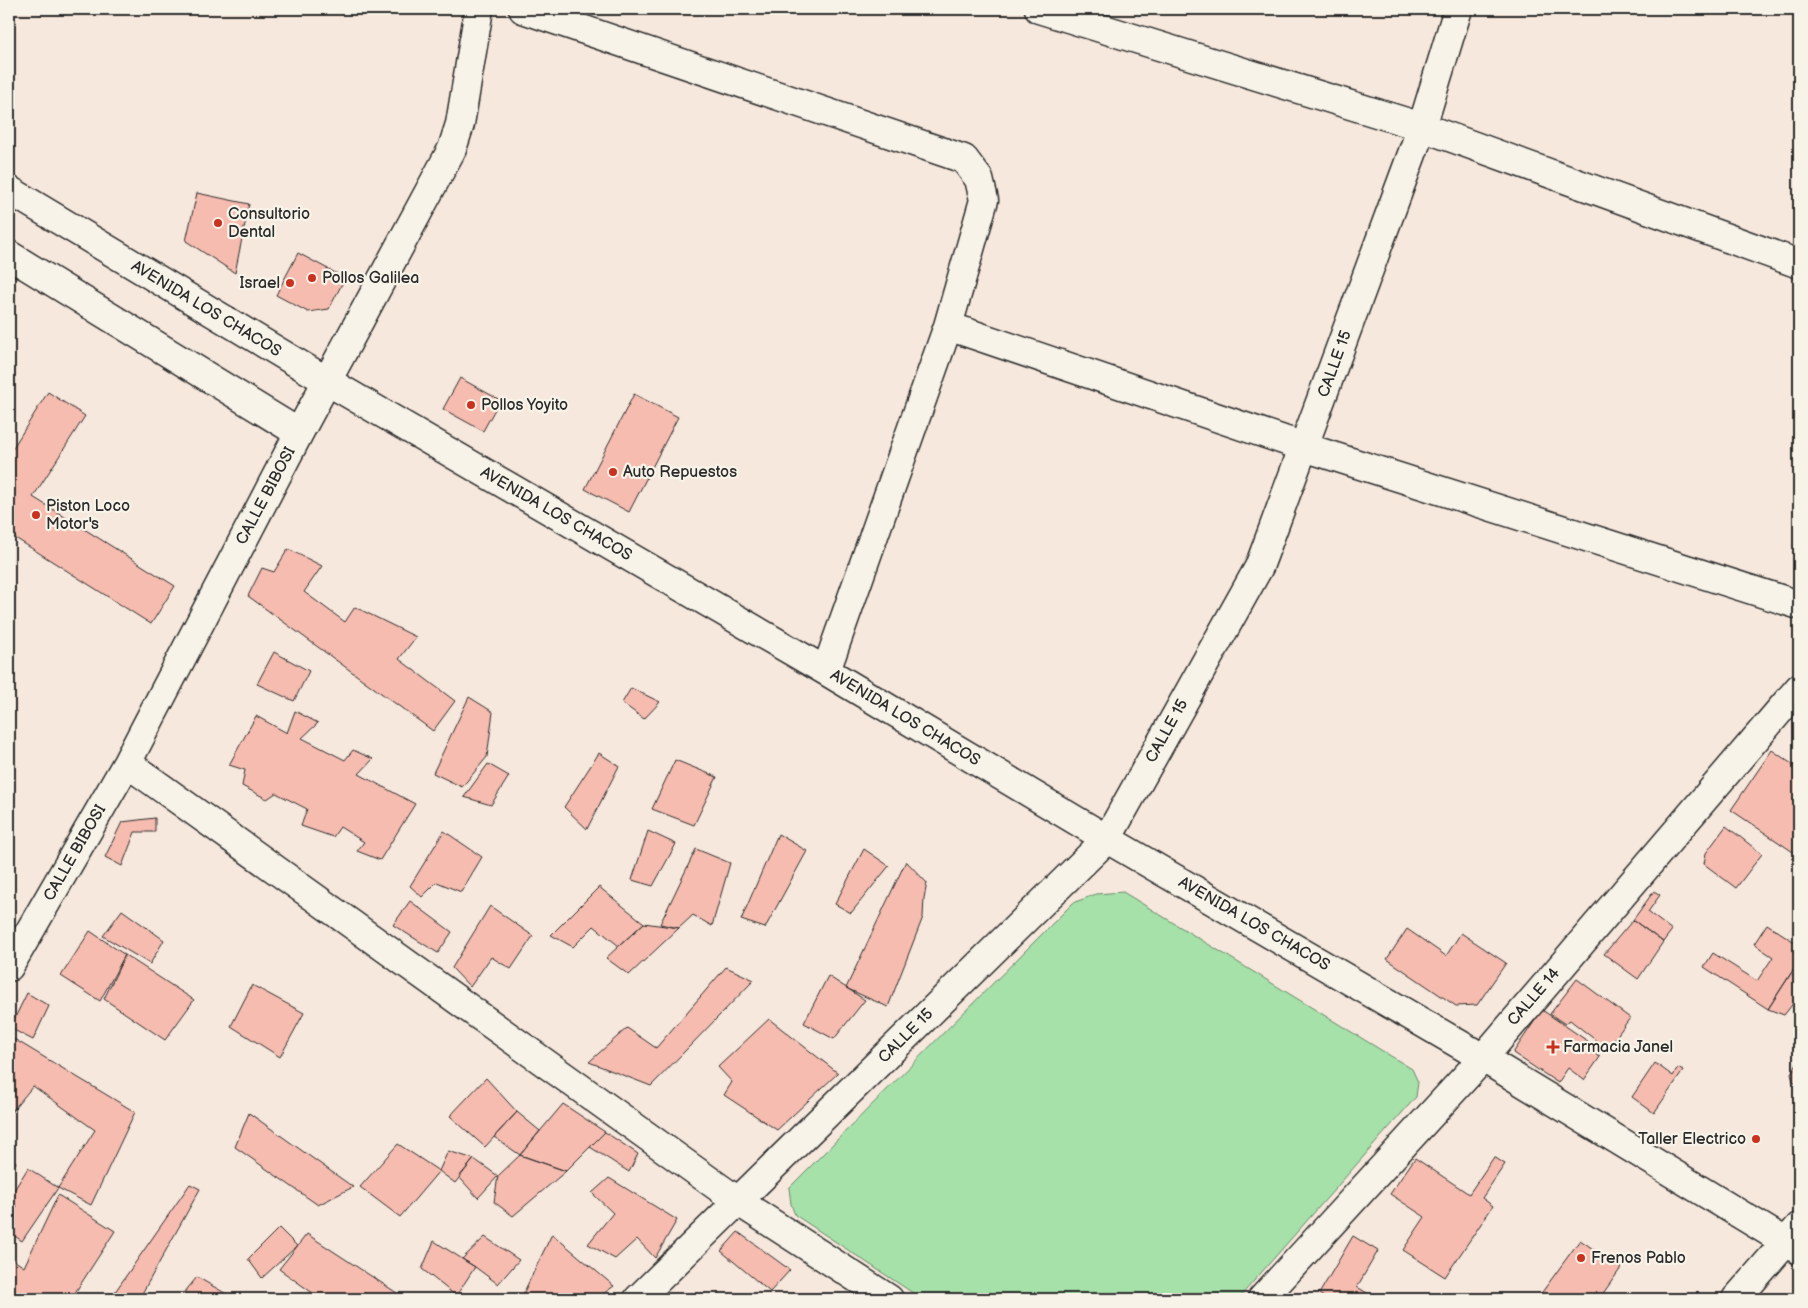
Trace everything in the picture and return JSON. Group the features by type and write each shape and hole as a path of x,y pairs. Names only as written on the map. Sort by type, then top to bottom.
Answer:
{"street":[{"name":"CALLE BIBOSI","path":"9,967 127,763 299,433 452,149 460,124 479,9"},
{"path":"523,9 964,159 979,179 984,200 948,326 826,671"},
{"path":"1038,9 1422,127 1799,264"},
{"name":"CALLE 15","path":"638,1299 1107,839 1259,567 1422,127 1458,9"},
{"name":"AVENIDA LOS CHACOS","path":"9,190 327,381 826,671 1107,839 1795,1240"},
{"path":"9,255 299,433"},
{"path":"948,326 1304,447 1799,605"},
{"name":"CALLE 14","path":"1262,1299 1482,1058 1799,688"},
{"path":"127,763 738,1202 889,1299"},
{"path":"1736,1299 1795,1240"}],"green space":[{"path":"1123,892 1412,1069 1418,1082 1416,1097 1238,1299 922,1299 795,1215 791,1204 789,1188 1073,903 1096,894"}],"building":[{"name":"Consultorio Dental","path":"197,193 249,204 235,273 186,241"},
{"path":"298,253 345,278 329,309 308,312 276,295"},
{"name":"Pollos Yoyito","path":"460,378 500,400 483,431 443,409"},
{"name":"Piston Loco Motor's","path":"48,392 85,416 33,497 175,586 151,624 9,534 9,454"},
{"path":"634,394 678,417 629,512 585,489"},
{"path":"288,549 322,566 304,592 345,622 355,607 416,637 399,659 455,701 433,731 248,596 262,568 274,572"},
{"path":"274,652 309,671 294,701 257,684"},
{"path":"631,688 660,702 644,719 622,703"},
{"path":"469,697 493,712 487,757 462,787 433,773"},
{"path":"295,711 318,723 302,738 345,760 353,750 373,759 359,774 415,804 380,860 357,851 364,842 340,827 333,837 301,826 307,809 276,793 267,799 242,786 245,770 229,765 256,716 287,733"},
{"path":"1772,750 1799,769 1799,856 1731,810"},
{"path":"599,753 619,766 587,829 564,807"},
{"path":"675,760 717,777 694,825 652,809"},
{"path":"488,764 509,776 491,805 464,797"},
{"path":"155,818 155,832 135,832 122,866 105,857 122,822"},
{"path":"1726,826 1762,854 1736,888 1704,864 1706,853"},
{"path":"444,831 482,857 461,892 437,882 422,897 410,886"},
{"path":"648,831 676,844 653,886 632,880"},
{"path":"778,834 807,851 765,928 741,920"},
{"path":"696,849 730,863 712,926 693,915 679,928 660,924"},
{"path":"864,849 889,866 851,913 835,904"},
{"path":"906,861 927,883 923,917 888,1007 846,988"},
{"path":"599,887 644,923 619,946 594,926 573,947 551,935"},
{"path":"1654,891 1660,895 1648,912 1672,930 1663,942 1633,920"},
{"path":"410,901 452,932 438,953 393,925"},
{"path":"490,906 533,936 511,969 491,957 470,987 452,968"},
{"path":"122,910 164,940 150,964 103,936"},
{"path":"1633,920 1663,942 1638,979 1604,954"},
{"path":"644,923 679,928 629,975 606,958"},
{"path":"1767,924 1799,945 1799,961 1768,1009 1704,967 1713,953 1757,981 1773,957 1754,944"},
{"path":"1407,929 1446,956 1461,933 1506,963 1477,1005 1456,1006 1387,959"},
{"path":"90,931 125,955 100,1001 61,976"},
{"path":"125,955 194,1000 165,1040 104,999"},
{"path":"1799,961 1799,996 1784,1015 1768,1009"},
{"path":"726,967 754,980 651,1086 589,1062 627,1028 656,1048"},
{"path":"828,976 865,1000 834,1039 804,1023"},
{"path":"1577,979 1630,1018 1607,1049 1570,1020 1565,1024 1550,1014"},
{"path":"252,985 304,1013 280,1057 231,1026"},
{"path":"27,993 49,1006 33,1040 10,1028"},
{"path":"1542,1010 1589,1042 1586,1048 1600,1057 1584,1080 1568,1068 1558,1083 1513,1053"},
{"path":"769,1019 838,1073 777,1130 724,1095 732,1082 718,1067"},
{"path":"9,1036 135,1112 91,1205 58,1188 95,1130 33,1086 9,1115"},
{"path":"1799,1060 1799,1086 1793,1082 1791,1073"},
{"path":"1655,1063 1673,1076 1678,1068 1683,1071 1654,1113 1632,1097"},
{"path":"486,1078 517,1112 485,1147 450,1116"},
{"path":"563,1104 605,1132 566,1171 520,1155"},
{"path":"517,1112 540,1131 520,1155 494,1137"},
{"path":"249,1113 353,1187 318,1205 235,1147"},
{"path":"605,1132 638,1154 629,1172 590,1147"},
{"path":"398,1144 439,1171 400,1217 360,1187"},
{"path":"448,1151 474,1159 455,1183 439,1171"},
{"path":"520,1155 566,1171 513,1216 494,1202 498,1176"},
{"path":"9,1156 16,1162 9,1178"},
{"path":"1494,1157 1505,1164 1482,1198 1493,1206 1445,1277 1403,1250 1425,1217 1390,1194 1415,1158 1469,1194"},
{"path":"474,1159 498,1176 478,1198 459,1177"},
{"path":"28,1168 58,1188 22,1241 9,1232 9,1221 17,1206 9,1202 9,1198"},
{"path":"609,1178 677,1220 655,1258 637,1239 615,1259 588,1244 613,1213 592,1193"},
{"path":"190,1184 200,1189 139,1299 110,1299"},
{"path":"58,1195 115,1231 71,1299 9,1299 9,1257 24,1267"},
{"path":"279,1228 297,1246 262,1278 248,1259"},
{"path":"738,1232 790,1270 770,1292 721,1251"},
{"path":"307,1234 406,1299 321,1299 279,1269"},
{"path":"552,1234 614,1286 596,1299 530,1299 523,1294"},
{"path":"1353,1236 1378,1251 1357,1287 1377,1299 1327,1299 1319,1294"},
{"path":"485,1237 519,1260 498,1284 462,1259"},
{"path":"1580,1240 1621,1268 1599,1299 1545,1299 1540,1295"},
{"path":"434,1241 475,1267 456,1296 422,1269"},
{"path":"197,1277 230,1296 228,1299 179,1299"},
{"path":"147,1295 155,1299 144,1299"}],"place":[{"name":"Consultorio Dental","path":"218,223"},
{"name":"Pollos Galilea","path":"312,278"},
{"name":"Israel","path":"290,283"},
{"name":"Pollos Yoyito","path":"471,405"},
{"name":"Auto Repuestos","path":"613,472"},
{"name":"Piston Loco Motor's","path":"36,515"},
{"name":"Farmacia Janel","path":"1553,1047"},
{"name":"Taller Electrico","path":"1756,1139"},
{"name":"Frenos Pablo","path":"1581,1258"}]}
